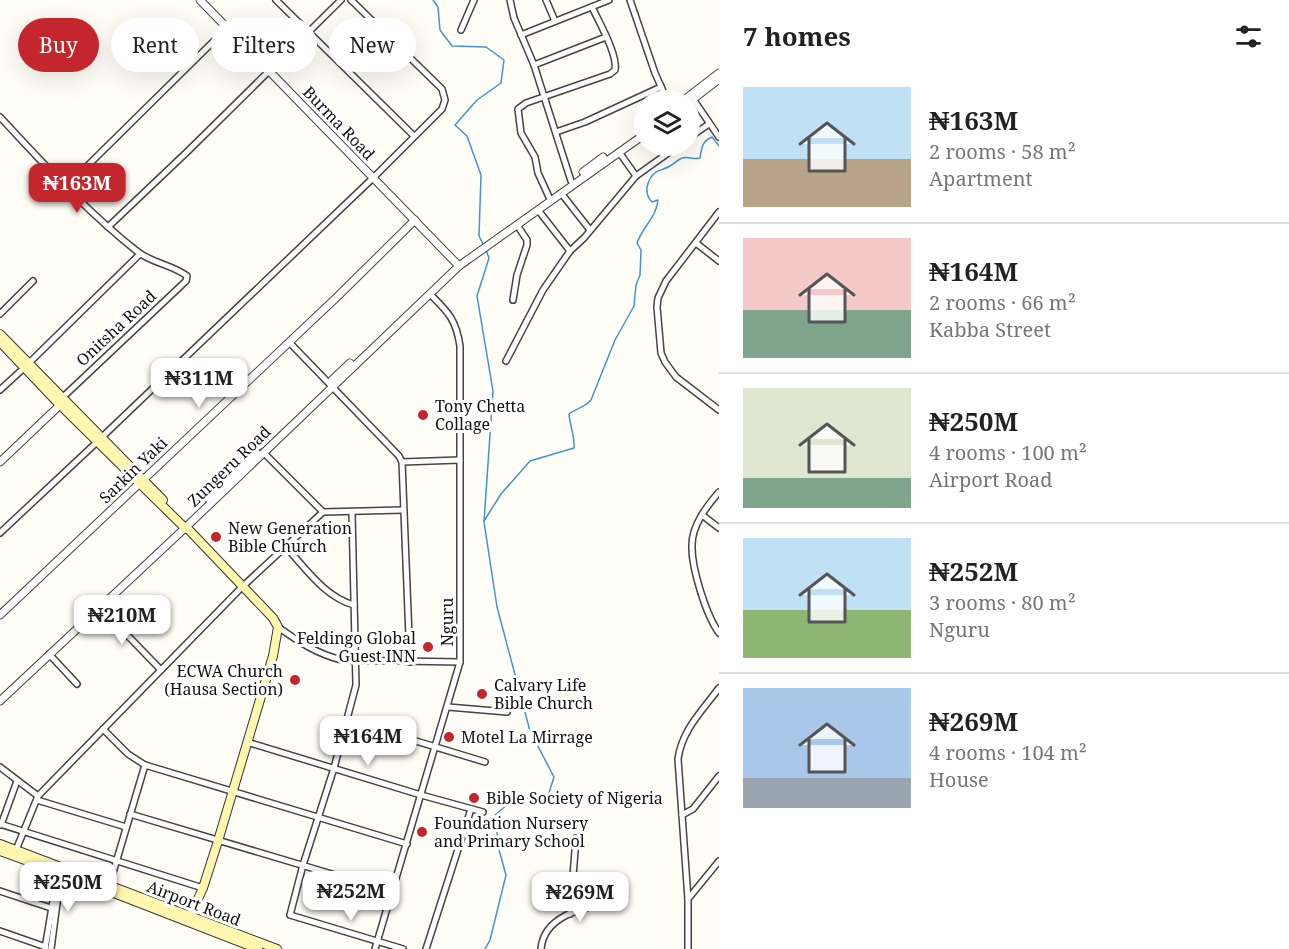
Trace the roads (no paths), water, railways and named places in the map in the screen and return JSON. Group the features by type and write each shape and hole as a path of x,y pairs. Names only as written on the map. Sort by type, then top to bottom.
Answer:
{"main road":[{"path":"0,334 26,366"},
{"path":"0,342 186,526 273,618 278,627 273,656 233,791 203,888 190,916"},
{"name":"Airport Road","path":"0,844 258,949"},
{"name":"Airport Road","path":"0,851 109,886 277,949"}],"street":[{"name":"Burma Road","path":"200,0 217,18"},
{"path":"276,0 294,18"},
{"path":"317,23 341,0"},
{"path":"0,533 374,178 441,109 445,94 351,0"},
{"path":"461,30 474,0"},
{"path":"510,0 514,18 534,64 571,181"},
{"path":"546,0 555,21"},
{"path":"521,35 609,0"},
{"path":"630,0 662,90"},
{"path":"549,197 538,173 535,157 521,133 518,110 522,105 610,74 615,70 616,65 606,37 592,7"},
{"path":"534,64 606,37"},
{"path":"317,41 414,136"},
{"path":"66,188 211,44"},
{"name":"Burma Road","path":"270,72 457,265"},
{"path":"108,227 270,72"},
{"path":"697,90 719,73"},
{"path":"700,94 718,81"},
{"path":"556,132 578,125 661,87"},
{"path":"700,111 709,124 717,129 719,138"},
{"path":"0,117 66,188 140,254 0,390"},
{"path":"700,130 709,124"},
{"path":"485,245 634,137"},
{"path":"485,245 517,225 634,142"},
{"path":"619,152 636,176"},
{"path":"506,361 543,290 570,251 636,176 664,156"},
{"path":"561,193 590,230"},
{"path":"538,210 570,251"},
{"path":"719,212 666,281 658,298 661,352 665,362 676,377 719,410"},
{"name":"Sarkin Yaki","path":"0,615 415,220"},
{"path":"513,300 517,275 527,245 527,240 517,225"},
{"path":"696,243 719,261"},
{"name":"Zungeru Road","path":"0,701 186,526 331,385 430,294 457,265 485,245"},
{"name":"Onitsha Road","path":"0,462 186,281 187,276 140,254"},
{"path":"0,696 186,526 457,265"},
{"path":"0,314 33,281"},
{"name":"Nguru","path":"375,949 437,746 460,662 460,346 458,330 451,315 430,294"},
{"path":"288,342 399,456 402,462 410,662"},
{"path":"263,452 323,512 403,510"},
{"path":"402,462 460,460"},
{"path":"719,492 702,515 695,529 692,544 694,564 704,603 712,624 719,633"},
{"path":"16,850 37,798 242,587 323,512"},
{"path":"352,513 356,685 290,915 403,949"},
{"path":"702,515 719,528"},
{"path":"286,547 330,594 343,602 354,605"},
{"path":"100,607 161,670"},
{"path":"278,627 323,656 357,662 460,662"},
{"path":"50,654 76,684"},
{"path":"688,949 688,899 678,759 680,744 687,729 719,688"},
{"path":"448,707 507,712"},
{"path":"347,720 485,762"},
{"path":"103,729 128,754 145,765 407,844"},
{"path":"247,742 483,812"},
{"path":"109,886 145,765"},
{"path":"0,767 37,798 126,826"},
{"path":"682,815 693,809 719,776"},
{"path":"17,781 0,824 203,888"},
{"path":"426,949 471,809"},
{"path":"130,814 392,892"},
{"path":"570,915 576,838"},
{"path":"688,899 719,861"},
{"path":"48,948 51,908 61,870"},
{"path":"48,948 61,870"},
{"path":"0,891 51,908"},
{"path":"541,949 542,941 550,926 558,919 618,900"},
{"path":"0,931 48,948"}],"waterway":[{"path":"433,0 438,7 440,30 452,46 486,47 504,60 501,83 477,100 455,125 467,136 481,175 479,236 484,246"},
{"path":"484,521 501,494 530,461 574,448 569,414 591,400 615,340 634,306 636,285 640,275 641,250 637,243 655,211 658,200 652,202 649,198 647,186 650,178 656,172 682,158 700,158 704,143 712,137 719,146"},
{"path":"485,949 490,940 506,875 499,850 495,815 514,799 548,796 554,777 530,731 497,607 484,522 493,391 477,296 489,258 486,250"}],"place":[{"name":"Tony Chetta Collage","path":"423,415"},
{"name":"New Generation Bible Church","path":"216,537"},
{"name":"Feldingo Global Guest INN","path":"428,647"},
{"name":"ECWA Church (Hausa Section)","path":"295,680"},
{"name":"Calvary Life Bible Church","path":"482,694"},
{"name":"Motel La Mirrage","path":"449,737"},
{"name":"Bible Society of Nigeria","path":"474,798"},
{"name":"Foundation Nursery and Primary School","path":"422,832"}]}
